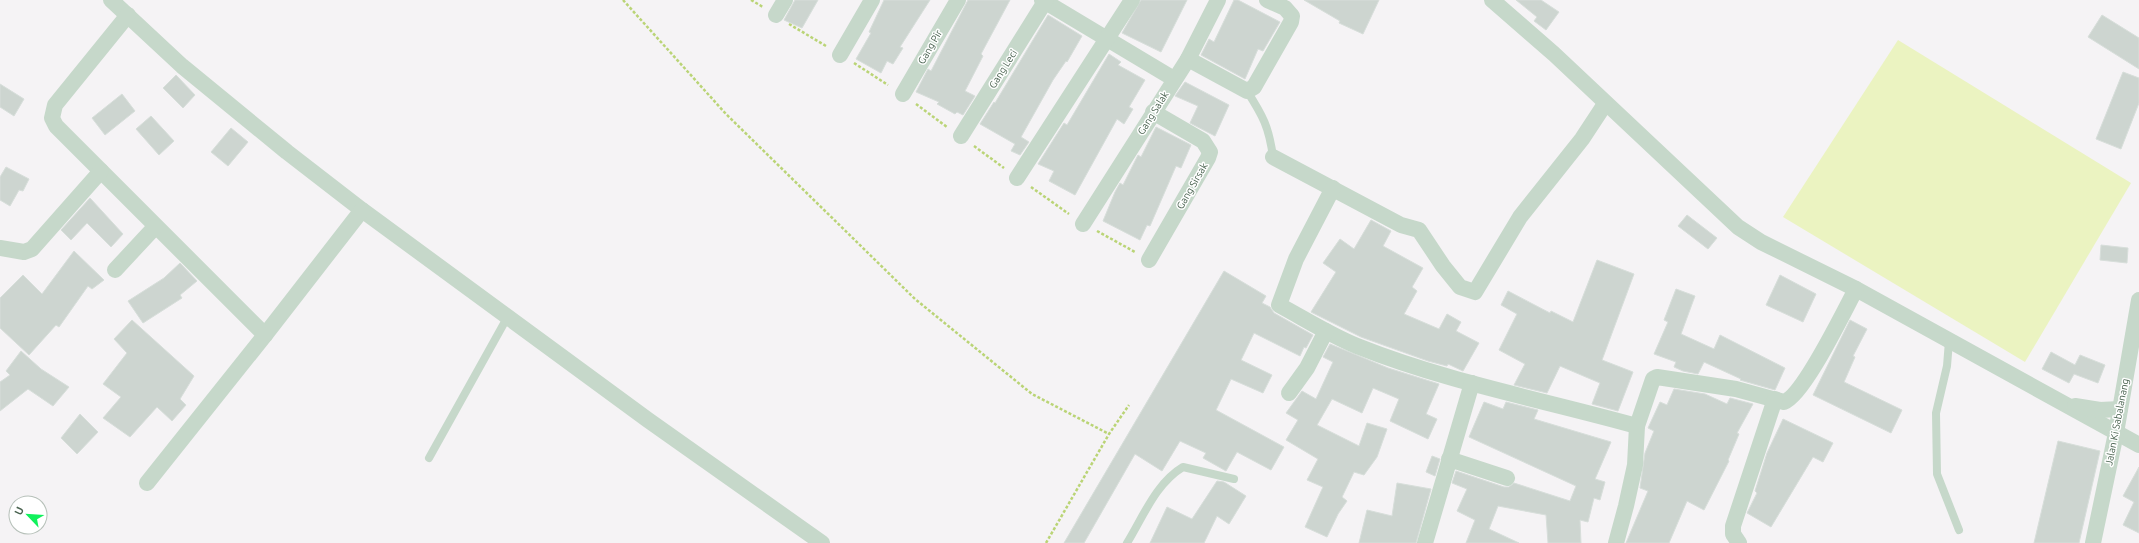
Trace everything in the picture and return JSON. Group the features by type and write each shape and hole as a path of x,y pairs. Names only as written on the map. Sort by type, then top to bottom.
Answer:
{"street":[{"path":"111,0 188,71 287,152 362,210 507,318 822,543"},
{"path":"776,16 785,0"},
{"path":"840,55 872,0"},
{"name":"Gang Pir","path":"903,94 958,0"},
{"path":"1017,178 1132,0"},
{"name":"Gang Salak","path":"1083,224 1188,59 1218,0"},
{"path":"1188,59 1247,91 1254,87 1292,22 1292,16 1285,8 1267,0"},
{"path":"1044,1 1174,79"},
{"name":"Gang Leci","path":"961,136 1044,1"},
{"path":"1497,1 1605,104 1738,227 1761,242 1856,289 1949,342 2068,405 2139,445"},
{"path":"128,15 55,105 52,111 52,118 56,126 155,227 186,255 266,335"},
{"path":"1272,157 1401,225 1419,230 1443,266 1460,287 1475,292 1520,217 1582,140 1605,104"},
{"name":"Gang Sirsak","path":"1149,260 1208,158 1210,152 1203,141 1153,112"},
{"path":"0,248 24,252 32,249 101,171"},
{"path":"1333,188 1296,259 1279,305 1356,346 1472,383 1562,405 1637,426"},
{"path":"147,483 266,335 362,210"},
{"path":"115,270 155,227"},
{"path":"1616,543 1635,465 1637,426 1652,382 1657,377 1736,389 1784,402 1789,400 1804,383 1856,289"},
{"name":"Jalan Ki Sabalanang","path":"2093,543 2116,433 2139,300"},
{"path":"1289,393 1308,368 1326,331"},
{"path":"1425,543 1472,383"},
{"path":"1739,543 1733,534 1733,526 1775,399"},
{"path":"2068,405 2100,410 2120,409"},
{"path":"1449,459 1508,478"}],"lane":[{"path":"1247,91 1264,117 1270,134 1272,157"},
{"path":"429,458 507,318"},
{"path":"1949,342 1946,366 1936,413 1936,474 1959,530"},
{"path":"1127,543 1171,474 1183,467 1234,479"}],"path":[{"path":"623,0 726,114 915,299 1032,394 1109,434"},
{"path":"1046,543 1109,434 1128,405"}],"green space":[{"path":"1898,40 2131,183 2025,362 1783,217"}],"building":[{"path":"795,0 818,0 802,28 784,20"},
{"path":"884,0 930,0 900,47 903,48 893,64 887,61 881,73 856,59 871,33 869,32"},
{"path":"968,0 1010,0 981,54 983,56 965,91 975,96 963,115 957,112 955,114 937,104 939,102 916,92 928,69 931,71"},
{"path":"1141,0 1187,0 1161,52 1122,33"},
{"path":"1234,0 1238,0 1280,22 1263,51 1258,49 1245,79 1201,55 1209,39 1214,42"},
{"path":"1304,0 1379,0 1363,34 1339,23 1340,21"},
{"path":"1516,0 1541,0 1559,12 1546,30 1534,21 1537,17"},
{"path":"1048,15 1082,36 1067,62 1066,61 1053,80 1021,137 1029,142 1020,155 1011,151 1015,144 980,124 994,102 995,103"},
{"path":"2102,15 2139,38 2139,69 2088,37"},
{"path":"1109,54 1121,62 1118,65 1145,80 1129,107 1133,109 1124,124 1117,119 1075,195 1049,181 1054,171 1038,164 1064,123 1067,125"},
{"path":"2123,72 2139,78 2139,103 2121,149 2096,139"},
{"path":"176,75 195,95 183,108 163,88"},
{"path":"1185,82 1229,105 1215,136 1190,123 1198,106 1175,96"},
{"path":"0,84 24,99 14,116 0,107"},
{"path":"122,94 135,111 105,135 92,118"},
{"path":"151,116 174,141 159,155 136,129"},
{"path":"1156,127 1191,145 1181,168 1176,166 1150,226 1147,225 1140,240 1103,221 1120,183 1123,185 1138,155 1141,157"},
{"path":"231,128 248,142 228,166 211,152"},
{"path":"6,167 29,179 23,191 19,190 10,206 0,200 0,177"},
{"path":"90,198 123,234 111,247 87,223 71,240 61,230"},
{"path":"1687,215 1717,238 1708,249 1678,226"},
{"path":"1371,220 1391,231 1383,246 1423,268 1412,287 1417,291 1404,314 1439,329 1447,314 1461,322 1456,331 1479,343 1463,371 1448,364 1447,366 1428,361 1361,337 1311,312 1336,272 1323,263 1340,239 1354,249"},
{"path":"2101,245 2128,248 2127,263 2100,260"},
{"path":"74,251 104,280 92,289 88,286 59,327 56,325 29,355 0,328 0,298 23,275 42,294"},
{"path":"1597,260 1634,274 1602,360 1633,372 1618,411 1592,404 1600,383 1560,366 1547,393 1514,385 1525,364 1499,350 1517,314 1501,305 1508,291 1550,313 1551,311 1573,322"},
{"path":"180,263 197,281 180,295 182,298 143,323 128,301 164,278"},
{"path":"1224,271 1266,296 1262,303 1270,307 1274,313 1313,335 1306,348 1304,347 1300,356 1254,333 1241,360 1272,375 1263,393 1231,379 1216,410 1284,447 1271,470 1237,452 1226,471 1203,458 1206,453 1180,441 1162,471 1135,454 1084,543 1064,543"},
{"path":"1780,275 1816,294 1803,322 1766,305"},
{"path":"1676,289 1695,296 1681,334 1714,349 1720,335 1785,368 1775,390 1740,380 1741,379 1704,362 1698,374 1683,371 1674,367 1676,362 1654,354 1668,322 1664,320"},
{"path":"132,320 194,376 180,399 186,405 172,421 157,407 130,437 103,418 121,397 103,384 127,353 114,339"},
{"path":"1850,320 1867,329 1853,356 1855,357 1844,382 1902,410 1891,433 1813,395"},
{"path":"1330,344 1388,368 1439,384 1426,414 1437,419 1428,439 1390,421 1399,399 1373,388 1362,413 1332,399 1317,425 1359,446 1367,423 1387,429 1377,457 1364,475 1354,472 1342,497 1347,501 1338,514 1327,537 1305,527 1323,487 1307,480 1318,459 1286,440 1298,420 1286,413 1302,391 1316,399 1333,362 1323,357"},
{"path":"21,351 41,369 69,387 53,406 28,389 0,411 0,382 10,375 6,371"},
{"path":"2051,352 2075,365 2080,355 2105,365 2098,383 2074,374 2069,383 2042,369"},
{"path":"1674,389 1705,394 1727,404 1730,398 1753,404 1737,433 1739,434 1728,460 1729,461 1704,510 1687,501 1669,543 1626,543 1648,491 1640,488 1645,453 1654,431 1648,428 1660,402 1667,405"},
{"path":"1484,402 1503,409 1506,402 1538,410 1534,419 1611,442 1595,479 1605,482 1600,500 1594,498 1588,522 1580,520 1581,543 1548,543 1546,515 1498,506 1489,529 1519,543 1466,543 1475,520 1457,511 1467,489 1452,483 1456,471 1504,487 1509,487 1514,483 1570,501 1576,486 1469,437"},
{"path":"80,414 98,432 77,454 61,438"},
{"path":"1783,419 1833,443 1823,462 1813,457 1771,527 1747,513 1757,493 1755,491 1767,453"},
{"path":"2058,441 2100,451 2079,543 2034,543"},
{"path":"1432,456 1440,459 1435,476 1426,472"},
{"path":"2139,467 2139,533 2123,525 2134,502 2123,496"},
{"path":"1217,481 1224,482 1246,496 1229,524 1217,516 1204,543 1150,543 1167,507 1192,519"},
{"path":"1397,483 1431,489 1416,543 1359,543 1367,510 1392,516"}]}
